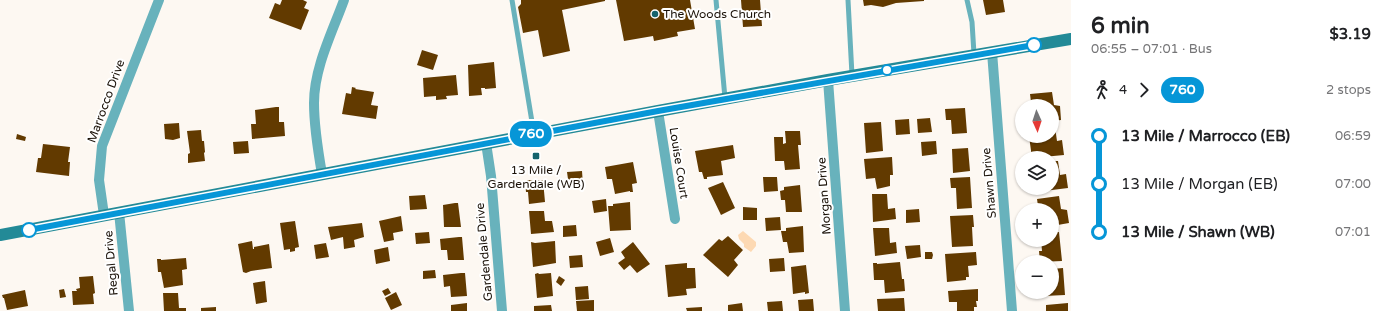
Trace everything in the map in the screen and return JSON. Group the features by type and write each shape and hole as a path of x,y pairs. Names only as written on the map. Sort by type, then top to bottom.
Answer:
{"main road":[{"path":"0,235 725,98 1071,39"}],"street":[{"name":"Marrocco Drive","path":"104,215 98,180 102,146 159,0"},
{"path":"322,174 317,145 314,103 316,85 319,70 344,0"},
{"name":"Shawn Drive","path":"992,52 1012,311"},
{"name":"Morgan Drive","path":"828,80 845,311"},
{"name":"Louise Court","path":"658,111 675,219"},
{"name":"Gardendale Drive","path":"486,143 491,176 502,311"},
{"name":"Regal Drive","path":"119,212 129,311"}],"lane":[{"path":"512,0 534,134"},
{"path":"716,0 725,98"},
{"path":"848,0 852,76"},
{"path":"968,0 972,22 974,55"}],"shaded area":[{"path":"743,231 756,242 756,246 751,252 744,247 744,244 739,239 738,235"}],"building":[{"path":"282,0 303,0 307,2 304,8 309,10 301,30 269,18 275,3 280,5"},
{"path":"521,0 605,1 562,10 570,51 543,57 538,30 523,33 518,7 521,4"},
{"name":"The Woods Church","path":"616,0 690,0 695,29 677,32 678,36 654,41 653,36 624,41"},
{"path":"741,0 760,0 762,26 743,27"},
{"path":"863,0 924,1 896,3 883,7 871,5 864,6"},
{"path":"983,0 1003,0 1005,12 986,15"},
{"path":"422,50 438,55 433,70 417,65"},
{"path":"494,62 496,88 481,88 482,95 469,96 468,65"},
{"path":"456,75 458,95 446,96 447,99 436,100 436,96 424,97 423,78"},
{"path":"352,87 356,88 355,89 374,92 371,105 378,106 376,119 342,114 346,93 351,94"},
{"path":"1052,92 1053,99 1031,99 1030,94"},
{"path":"1059,106 1060,106 1061,120 1059,120"},
{"path":"279,107 279,122 284,122 285,136 252,139 251,124 256,124 255,110"},
{"path":"965,108 967,133 952,134 951,120 946,120 945,109"},
{"path":"930,118 932,132 918,133 917,119"},
{"path":"909,119 910,134 896,135 895,120"},
{"path":"881,122 883,151 866,153 864,123"},
{"path":"179,123 180,138 173,140 165,139 164,124"},
{"path":"201,130 202,141 204,141 205,161 188,163 188,154 190,153 187,131"},
{"path":"785,131 800,131 801,145 798,145 800,169 785,170 784,161 775,161 774,137 783,137 783,144 786,143"},
{"path":"17,134 26,137 25,141 16,139"},
{"path":"1062,140 1064,155 1059,155 1059,151 1031,151 1030,143 1059,143 1059,141"},
{"path":"248,141 249,153 234,154 233,142"},
{"path":"936,141 937,154 922,156 921,142"},
{"path":"43,144 70,147 68,162 70,162 69,176 36,172 38,158 41,158"},
{"path":"733,145 735,158 721,161 723,175 707,177 707,179 704,179 702,172 699,172 695,151"},
{"path":"968,148 970,171 953,173 952,149"},
{"path":"892,157 893,175 890,175 890,186 877,189 875,178 866,179 864,159"},
{"path":"633,162 637,183 632,184 633,192 630,191 615,194 612,179 607,179 605,167"},
{"path":"1059,168 1060,175 1066,174 1068,188 1059,189"},
{"path":"582,171 583,185 569,186 567,172"},
{"path":"763,177 777,177 778,191 764,192"},
{"path":"970,177 972,208 957,209 956,188 951,188 950,178"},
{"path":"543,180 545,202 529,204 525,181"},
{"path":"723,182 735,208 721,215 708,188"},
{"path":"800,185 802,212 786,212 785,200 781,200 780,191 784,190 784,187"},
{"path":"872,194 887,194 888,209 895,208 896,219 873,222"},
{"path":"425,195 427,209 410,210 409,196"},
{"path":"1059,196 1061,209 1067,210 1069,223 1059,225 1059,203 1038,203 1037,199"},
{"path":"606,199 607,211 594,213 592,201"},
{"path":"630,202 631,230 610,231 608,206"},
{"path":"458,203 461,227 444,227 443,205"},
{"path":"743,207 757,208 757,220 743,220"},
{"path":"919,209 920,222 906,223 906,210"},
{"path":"529,211 544,211 545,221 552,221 554,232 531,234"},
{"path":"973,215 973,246 952,247 950,216"},
{"path":"401,216 403,231 393,233 394,240 384,242 379,221"},
{"path":"780,217 781,230 766,231 765,218"},
{"path":"295,221 299,247 295,248 295,251 290,252 290,249 284,250 280,223"},
{"path":"362,223 364,237 354,240 355,247 344,249 343,237 331,240 328,227"},
{"path":"576,225 577,236 563,237 563,226"},
{"path":"803,226 804,252 789,253 787,242 783,242 781,231 786,231 786,228"},
{"path":"873,228 889,228 890,243 896,242 897,253 875,256"},
{"path":"429,232 430,243 416,244 415,233"},
{"path":"1059,232 1062,261 1059,261 1059,255 1039,255 1039,251 1042,251 1042,247 1059,247"},
{"path":"728,236 743,250 734,260 738,265 728,277 703,255 719,239 722,241"},
{"path":"462,237 464,260 448,260 447,250 441,250 440,239"},
{"path":"610,238 614,252 600,256 596,242"},
{"path":"252,241 253,249 254,247 269,244 272,268 246,273 243,272 238,244"},
{"path":"555,241 556,263 533,267 531,242"},
{"path":"633,242 650,264 637,273 630,265 624,270 618,263 625,258 621,252"},
{"path":"326,243 329,257 316,259 314,245"},
{"path":"920,245 921,257 907,259 905,246"},
{"path":"388,247 390,261 376,264 374,250"},
{"path":"925,252 932,252 932,259 925,259"},
{"path":"976,252 977,265 968,266 969,277 966,277 966,280 947,282 945,254"},
{"path":"582,255 583,267 570,268 569,256"},
{"path":"186,258 187,269 182,270 183,285 164,288 161,272 158,272 157,259"},
{"path":"784,258 785,271 770,272 769,259"},
{"path":"900,262 905,291 885,293 884,280 874,280 873,263"},
{"path":"687,263 687,268 695,268 696,288 686,289 687,295 668,297 665,265"},
{"path":"806,265 809,293 805,294 805,292 793,294 791,267"},
{"path":"1059,268 1063,268 1065,295 1059,295"},
{"path":"435,270 436,278 423,279 423,271"},
{"path":"465,273 467,296 451,297 450,286 444,287 443,275"},
{"path":"551,273 553,296 537,298 535,274"},
{"path":"93,276 95,293 93,294 94,304 73,305 72,291 77,291 76,289 80,288 79,277"},
{"path":"559,276 565,280 561,286 556,282"},
{"path":"265,281 267,302 256,304 253,283"},
{"path":"588,286 589,299 576,300 575,287"},
{"path":"388,288 391,293 385,296 382,291"},
{"path":"64,289 66,297 60,298 59,290"},
{"path":"978,289 978,301 976,301 977,307 974,307 974,311 957,311 957,302 949,302 948,291"},
{"path":"25,290 28,306 7,310 2,295"},
{"path":"396,292 402,305 391,310 385,298"},
{"path":"163,293 178,293 179,308 186,308 186,311 164,311"},
{"path":"904,298 905,311 878,311 877,299"},
{"path":"813,299 814,311 799,311 798,300"},
{"path":"594,300 594,311 577,311 576,301"},
{"path":"782,301 783,311 768,311 767,302"},
{"path":"467,303 467,311 451,311 451,305"},
{"path":"742,303 743,311 728,311 728,305"},
{"path":"1068,303 1068,311 1046,311 1046,305"},
{"path":"551,305 552,311 534,311 534,306"},
{"path":"216,307 216,311 201,311 201,308"},
{"path":"702,307 702,311 687,311 686,308"}],"bus line":[{"name":"760","path":"29,230 532,134 828,80 1034,45"}],"place":[{"name":"The Woods Church","path":"655,14"},
{"name":"13 Mile / Gardendale (WB)","path":"536,156"}]}
